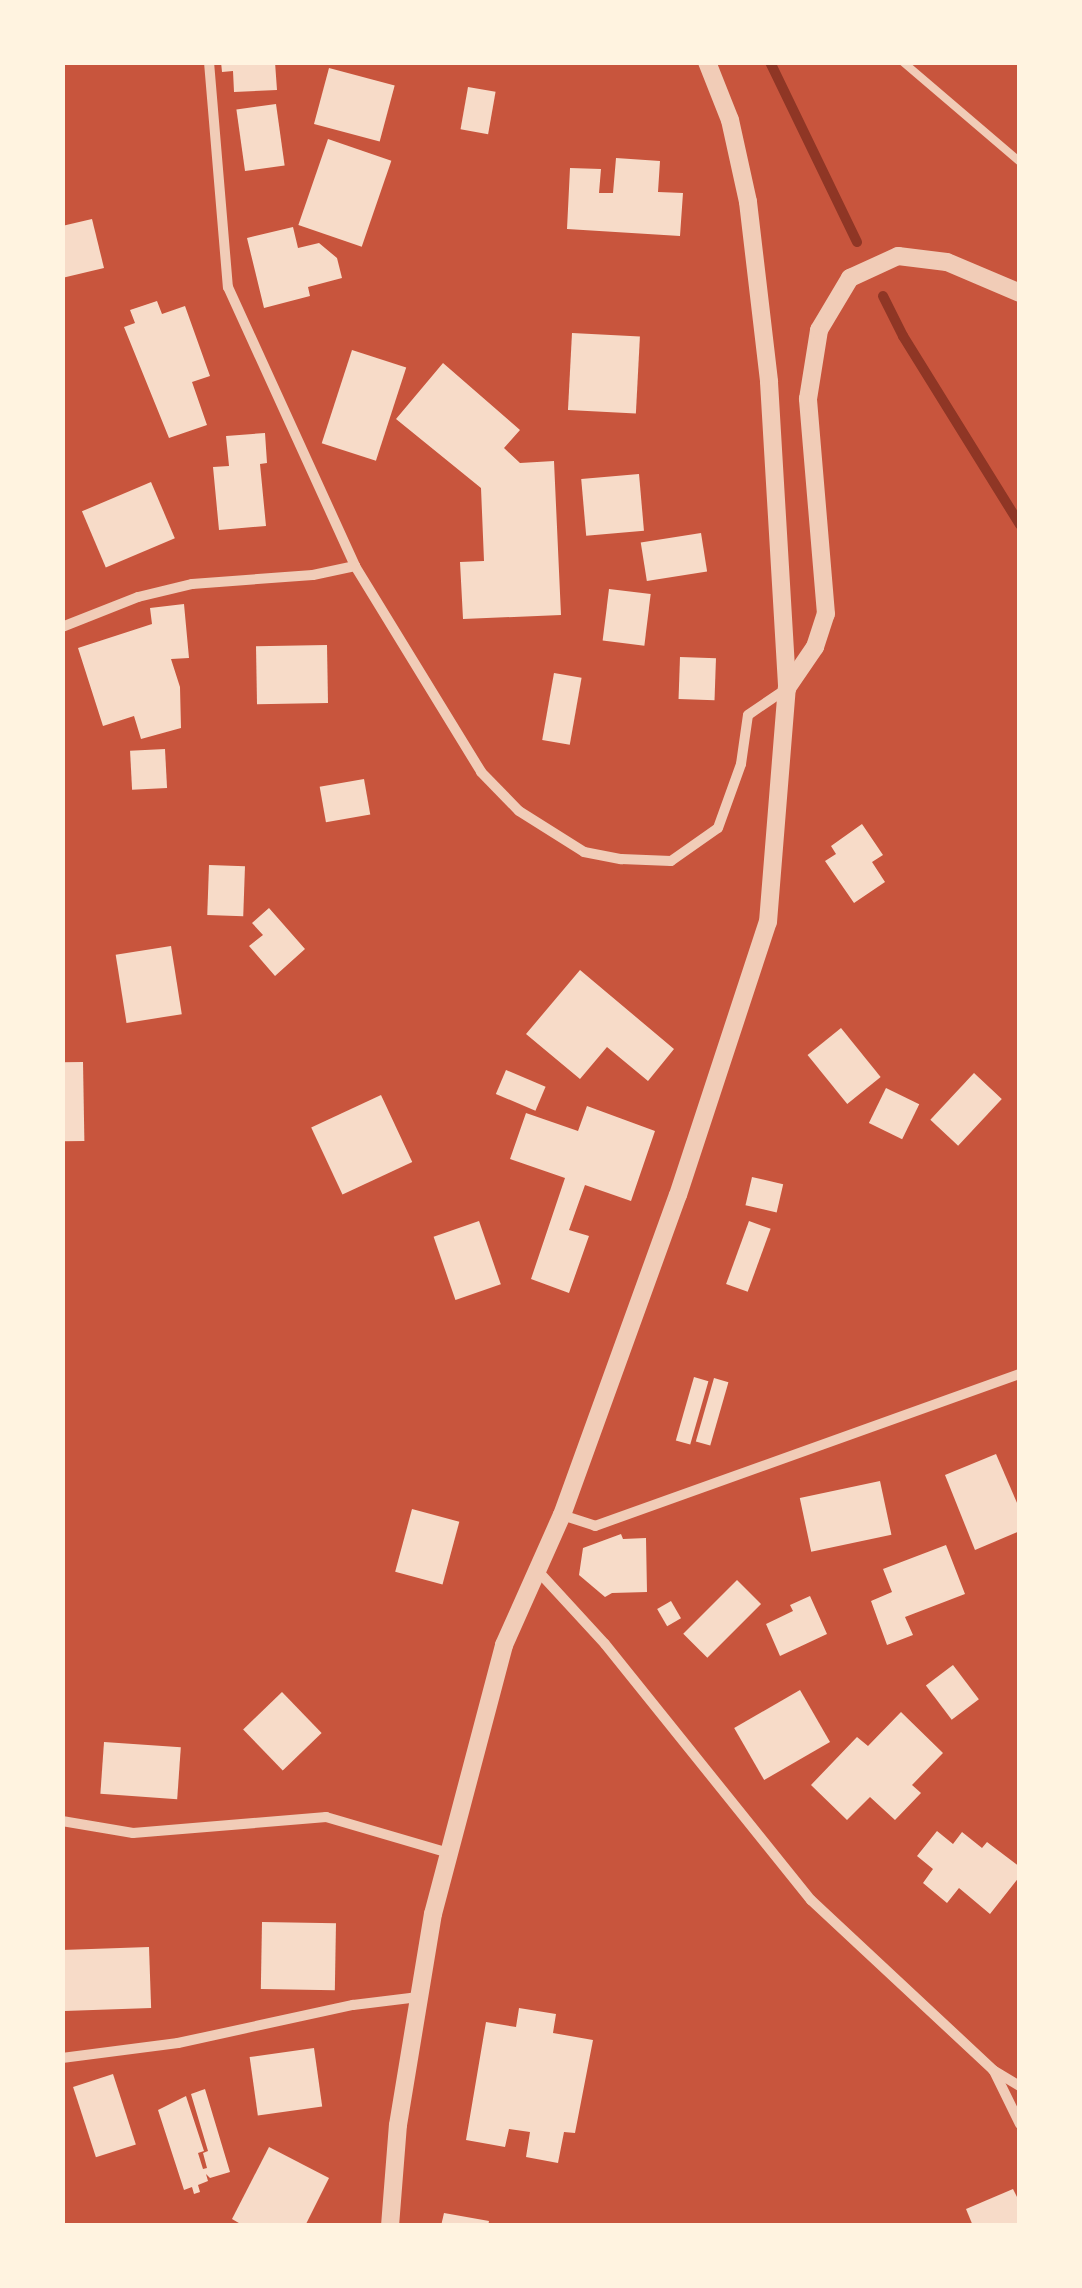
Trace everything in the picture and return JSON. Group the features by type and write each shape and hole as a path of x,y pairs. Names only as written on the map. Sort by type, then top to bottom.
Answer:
{"street":[{"path":"209,62 228,287 355,566 481,772 520,812 584,852 671,861 718,828 741,764 748,715 787,688 815,647 826,614 808,399 819,330 850,278 898,256 947,262 1020,293"},
{"path":"390,2226 398,2125 419,1997 449,1853 504,1645 562,1516 678,1196 768,922 787,688 769,382 748,202 730,120 707,62"},
{"path":"62,627 138,597 192,584 313,575 355,566"},
{"path":"562,1516 596,1526 1020,1374"},
{"path":"537,1570 605,1644 810,1900 993,2070 1020,2086"},
{"path":"62,1822 133,1833 271,1818 326,1817 449,1853"},
{"path":"62,2058 178,2043 353,2005 419,1997"},
{"path":"993,2070 1020,2124"}],"lane":[{"path":"903,62 1020,162"}],"building":[{"path":"221,62 275,62 277,90 234,92 233,71 222,72"},
{"path":"329,68 395,86 380,142 314,124"},
{"path":"468,87 496,92 488,134 461,129"},
{"path":"276,104 285,165 245,171 236,110"},
{"path":"328,139 391,161 362,247 298,225"},
{"path":"616,158 660,161 658,192 683,193 680,236 567,229 570,168 601,169 599,193 613,193"},
{"path":"92,219 104,268 62,278 62,226"},
{"path":"293,227 298,248 319,243 337,258 342,278 308,287 310,296 264,308 247,238"},
{"path":"157,301 162,314 185,306 210,376 192,382 207,425 169,438 124,327 135,323 130,310"},
{"path":"572,333 640,337 636,413 568,410"},
{"path":"352,350 406,368 376,461 322,443"},
{"path":"443,363 520,430 504,448 520,463 554,461 561,615 463,619 460,562 484,561 481,488 396,419"},
{"path":"265,433 267,463 260,464 266,526 219,530 213,467 229,466 226,436"},
{"path":"639,474 644,531 586,536 581,479"},
{"path":"151,482 175,538 106,567 82,511"},
{"path":"701,533 707,572 647,581 641,543"},
{"path":"609,589 651,594 644,646 603,641"},
{"path":"184,604 189,658 171,659 180,687 181,728 141,739 134,716 103,726 78,648 152,624 150,608"},
{"path":"327,645 328,703 257,704 256,646"},
{"path":"680,657 716,658 715,700 679,699"},
{"path":"554,673 582,678 570,745 542,740"},
{"path":"165,749 167,788 132,790 130,751"},
{"path":"364,779 370,814 326,822 320,787"},
{"path":"862,824 883,855 872,862 885,882 854,903 825,861 836,854 831,846"},
{"path":"209,865 245,866 243,916 207,915"},
{"path":"269,908 305,949 275,976 249,946 263,935 252,923"},
{"path":"171,946 182,1014 126,1023 116,955"},
{"path":"580,970 674,1049 648,1081 607,1047 580,1079 526,1034"},
{"path":"841,1028 881,1077 847,1104 808,1055"},
{"path":"62,1062 83,1062 84,1141 63,1141"},
{"path":"506,1070 546,1087 535,1111 496,1094"},
{"path":"974,1073 1002,1099 958,1146 930,1120"},
{"path":"886,1088 919,1104 902,1139 869,1123"},
{"path":"381,1095 412,1162 342,1195 311,1128"},
{"path":"587,1106 655,1131 631,1201 585,1185 569,1230 589,1236 569,1293 531,1279 565,1178 510,1159 526,1113 578,1131"},
{"path":"752,1177 783,1184 777,1212 745,1205"},
{"path":"479,1221 501,1284 455,1300 434,1237"},
{"path":"749,1221 771,1229 748,1292 726,1284"},
{"path":"694,1377 708,1381 690,1445 676,1440"},
{"path":"714,1378 728,1382 710,1446 696,1441"},
{"path":"996,1454 1020,1510 1020,1531 975,1550 945,1475"},
{"path":"880,1481 891,1535 811,1552 800,1498"},
{"path":"412,1509 459,1522 443,1584 395,1572"},
{"path":"621,1534 623,1539 646,1538 647,1592 612,1593 605,1597 579,1575 583,1548"},
{"path":"946,1545 965,1594 905,1617 913,1635 887,1645 871,1601 892,1592 883,1569"},
{"path":"737,1580 761,1604 707,1658 683,1634"},
{"path":"810,1596 827,1634 780,1656 766,1624 793,1611 790,1605"},
{"path":"671,1601 681,1618 667,1626 657,1609"},
{"path":"953,1665 979,1699 952,1720 926,1685"},
{"path":"800,1690 830,1742 764,1780 734,1728"},
{"path":"282,1692 322,1733 283,1771 243,1730"},
{"path":"901,1712 943,1753 912,1785 921,1793 895,1820 870,1797 847,1820 811,1785 857,1737 868,1746"},
{"path":"104,1742 181,1747 177,1799 100,1794"},
{"path":"937,1831 953,1844 962,1832 982,1848 987,1842 1020,1867 1020,1876 990,1914 959,1888 947,1903 923,1883 933,1869 917,1856"},
{"path":"262,1922 336,1923 335,1990 261,1989"},
{"path":"149,1947 151,2008 64,2011 62,1950"},
{"path":"519,2008 556,2014 553,2033 593,2040 575,2133 564,2132 558,2163 526,2157 530,2132 509,2129 505,2147 466,2140 486,2022 516,2027"},
{"path":"314,2048 322,2106 258,2115 250,2057"},
{"path":"113,2074 136,2144 96,2157 73,2087"},
{"path":"205,2089 230,2172 210,2178 206,2174 208,2181 198,2185 200,2192 194,2194 192,2187 184,2190 158,2110 186,2096 204,2151 198,2153 203,2169 207,2168 203,2153 208,2151 191,2094"},
{"path":"269,2147 329,2178 305,2226 244,2226 232,2219"},
{"path":"1013,2189 1020,2203 1020,2226 973,2226 966,2209"},
{"path":"444,2213 489,2221 488,2226 441,2226"}],"waterway":[{"path":"770,62 857,242"},
{"path":"883,296 903,336 1020,525"}]}
